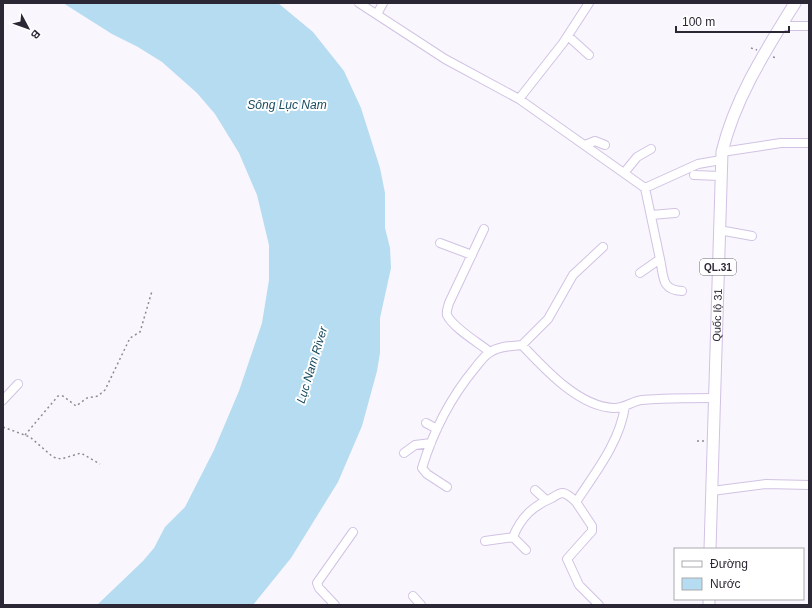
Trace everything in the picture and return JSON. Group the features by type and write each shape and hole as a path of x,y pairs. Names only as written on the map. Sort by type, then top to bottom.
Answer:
{"highway":[{"name":"Quốc lộ 31","path":"710,548 722,247 719,230 722,156 727,133 738,106 794,3"}],"street":[{"path":"359,3 445,59 519,99 645,188 667,286 672,291 682,291"},
{"path":"377,14 383,3"},
{"path":"519,99 568,36 589,3"},
{"path":"781,26 809,26"},
{"path":"568,36 589,55"},
{"path":"585,145 596,141 605,145"},
{"path":"645,188 698,164 722,156 781,143 809,143"},
{"path":"624,173 637,157 651,149"},
{"path":"694,175 720,176"},
{"path":"652,215 675,213"},
{"path":"484,229 449,303 447,312 449,317 458,327 490,352"},
{"path":"719,230 752,236"},
{"path":"440,243 472,255"},
{"path":"447,487 427,474 422,468 437,429 461,387 490,352 506,346 522,345 548,319 573,275 603,247"},
{"path":"640,273 660,259"},
{"path":"522,345 555,379 607,408 618,408 642,400 715,398"},
{"path":"3,400 18,384"},
{"path":"576,502 614,441 622,422 625,406"},
{"path":"426,423 437,429"},
{"path":"404,453 415,445 431,443"},
{"path":"712,491 766,484 809,485"},
{"path":"535,490 546,500"},
{"path":"513,536 518,526 533,508 546,500 565,493 576,502 593,529 567,558 579,585 599,605"},
{"path":"334,605 316,583 353,532"},
{"path":"485,541 513,536"},
{"path":"513,536 526,550"},
{"path":"413,596 421,605"}],"path":[{"path":"24,435 58,396 63,396 76,406 87,398 98,396 105,390 130,338 140,332 152,291"},
{"path":"3,427 30,437 53,456 61,458 81,453 100,464"}],"water":[{"name":"Sông Lục Nam","path":"63,3 278,3 313,32 344,71 361,108 380,168 385,193 385,228 390,248 391,268 380,318 380,353 377,371 362,426 338,482 291,558 253,605 97,605 143,561 154,548 165,527 185,507 214,450 239,391 262,323 269,280 269,245 257,195 239,153 215,114 197,93 162,62 138,47 112,34"}],"water label":[{"name":"Lục Nam River","path":"312,365"}]}
